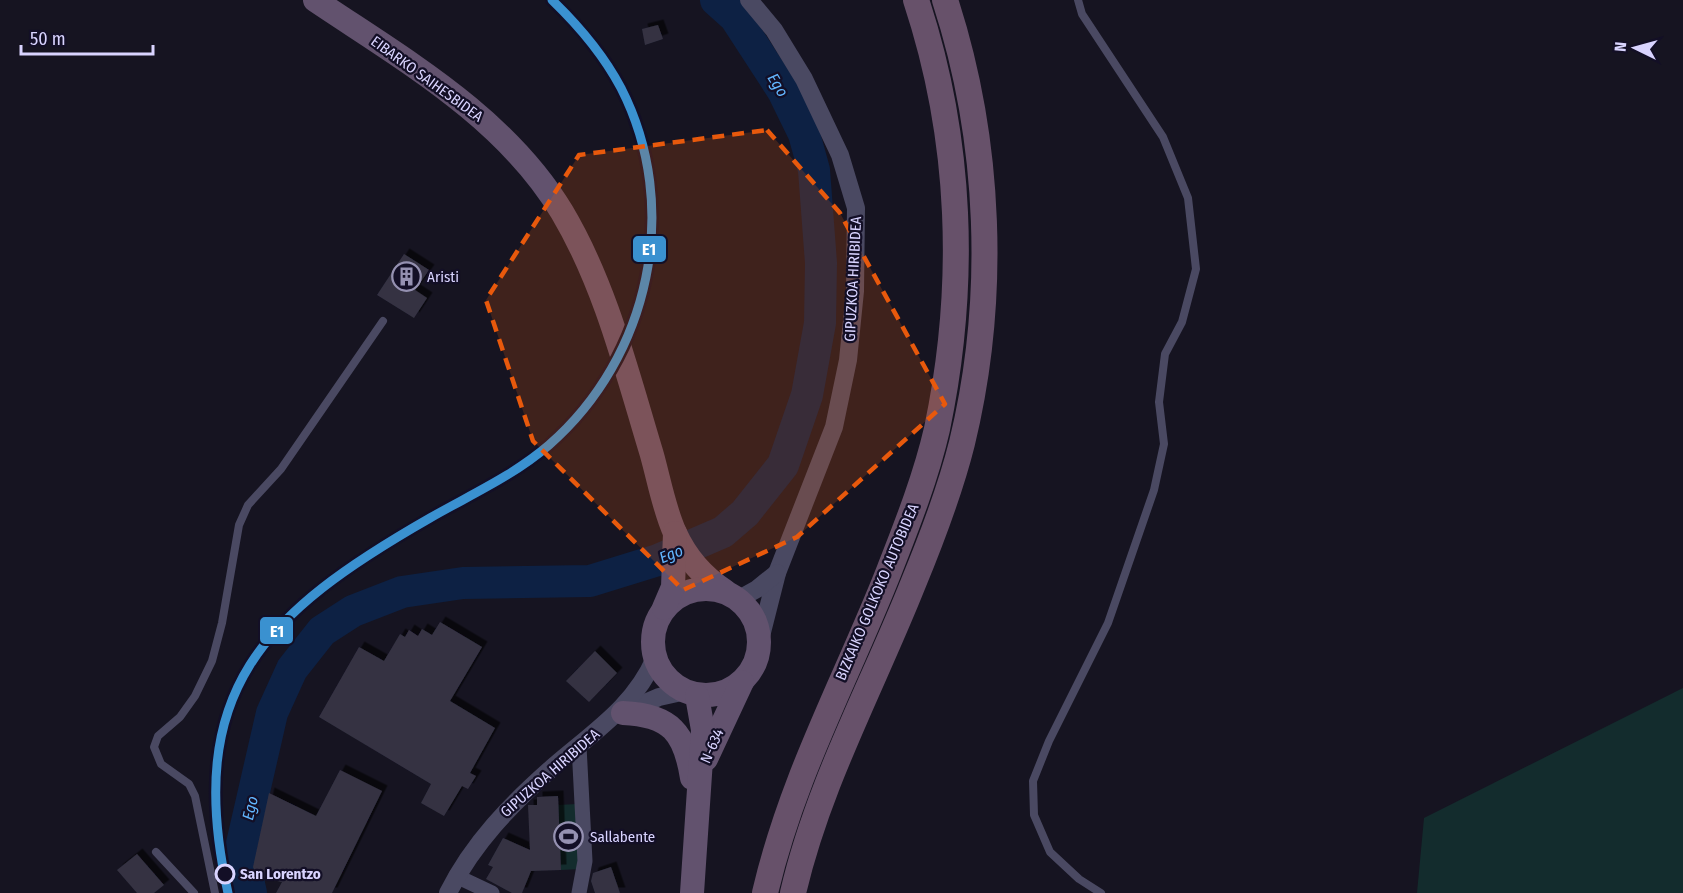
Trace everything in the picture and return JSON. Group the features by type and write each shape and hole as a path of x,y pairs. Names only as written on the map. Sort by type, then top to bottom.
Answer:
{"highway":[{"name":"EIBARKO SAIHESBIDEA","path":"315,0 433,80 510,145 536,174 561,210 584,250 602,298 683,563 732,595"},
{"name":"BIZKAIKO GOLKOKO AUTOBIDEA","path":"765,893 794,794 823,720 889,572 916,498 936,431 947,369 955,296 957,227 953,178 949,134 929,40 916,0"},
{"name":"BIZKAIKO GOLKOKO AUTOBIDEA","path":"793,893 820,802 913,584 944,505 962,443 975,376 983,297 984,222 981,173 967,81 957,37 945,0"},
{"path":"664,608 676,597 692,590 708,588 732,595 750,610 757,624 760,640 755,663 742,682 729,690 691,694 662,672 655,658 653,640 656,623 683,563"},
{"name":"N-634","path":"700,772 742,682"},
{"name":"N-634","path":"691,694 703,730 692,893"},
{"path":"619,714 642,714 657,718 683,739 693,780 695,822"}],"street":[{"name":"GIPUZKOA HIRIBIDEA","path":"749,0 774,30 804,79 840,156 856,208 855,291 848,360 834,427 777,573 760,640"},
{"path":"732,595 757,589 777,573"},
{"path":"619,714 647,677 655,658"},
{"path":"619,714 659,697 691,694"},
{"name":"GIPUZKOA HIRIBIDEA","path":"448,893 456,876 501,814 619,714"},
{"path":"579,746 585,861 579,893"},
{"path":"456,876 492,893"}],"lane":[{"path":"1078,0 1082,14 1163,137 1188,198 1196,269 1182,322 1164,354 1160,402 1164,444 1154,490 1108,623 1048,741 1033,781 1034,815 1050,852 1079,879 1101,893"},
{"path":"215,893 195,796 189,784 161,764 154,747 158,736 180,717 195,696 212,661 222,623 239,525 248,505 281,469 383,321"},
{"path":"156,852 194,893"}],"highlighted area":[{"path":"767,130 840,213 945,404 797,537 683,590 533,441 486,300 579,155"}],"green space":[{"path":"1683,688 1683,893 1417,893 1424,818"},
{"name":"Sallabente","path":"577,804 580,869 561,870 558,805"}],"building":[{"path":"658,25 663,39 645,45 642,29"},
{"name":"Aristi","path":"404,254 429,270 415,290 427,298 414,318 377,295"},
{"path":"440,622 482,647 450,701 495,728 470,773 476,776 468,789 462,786 444,816 421,803 431,784 319,717 359,647 384,661 400,634 405,637 409,630 418,636 422,629 432,635"},
{"path":"595,651 617,673 589,702 566,681"},
{"path":"340,770 382,791 332,893 276,893 282,882 257,877 253,867 269,793 316,816"},
{"path":"558,796 561,870 531,871 522,893 512,893 486,879 493,867 488,865 503,838 530,850 528,805 537,805 537,797"},
{"path":"137,854 164,885 154,893 137,893 117,870"},
{"path":"611,867 620,893 595,893 591,881 593,873"}],"waterway":[{"name":"Ego","path":"251,893 241,848 272,713 292,669 322,631 353,611 402,592 463,583 590,581 658,560 723,532 745,513 783,465 807,395 820,323 821,263 814,170 804,134 783,91 735,17 716,0"}],"transit line":[{"name":"E1","path":"228,893 217,822 217,762 228,710 250,665 281,625 322,588 372,553 506,476 549,445 584,409 611,369 632,325 646,278 652,230 650,182 640,134 621,88 606,64 581,30 552,0"}],"place":[{"name":"Aristi","path":"406,277"},
{"name":"Sallabente","path":"569,837"},
{"name":"San Lorentzo","path":"225,874"}]}
